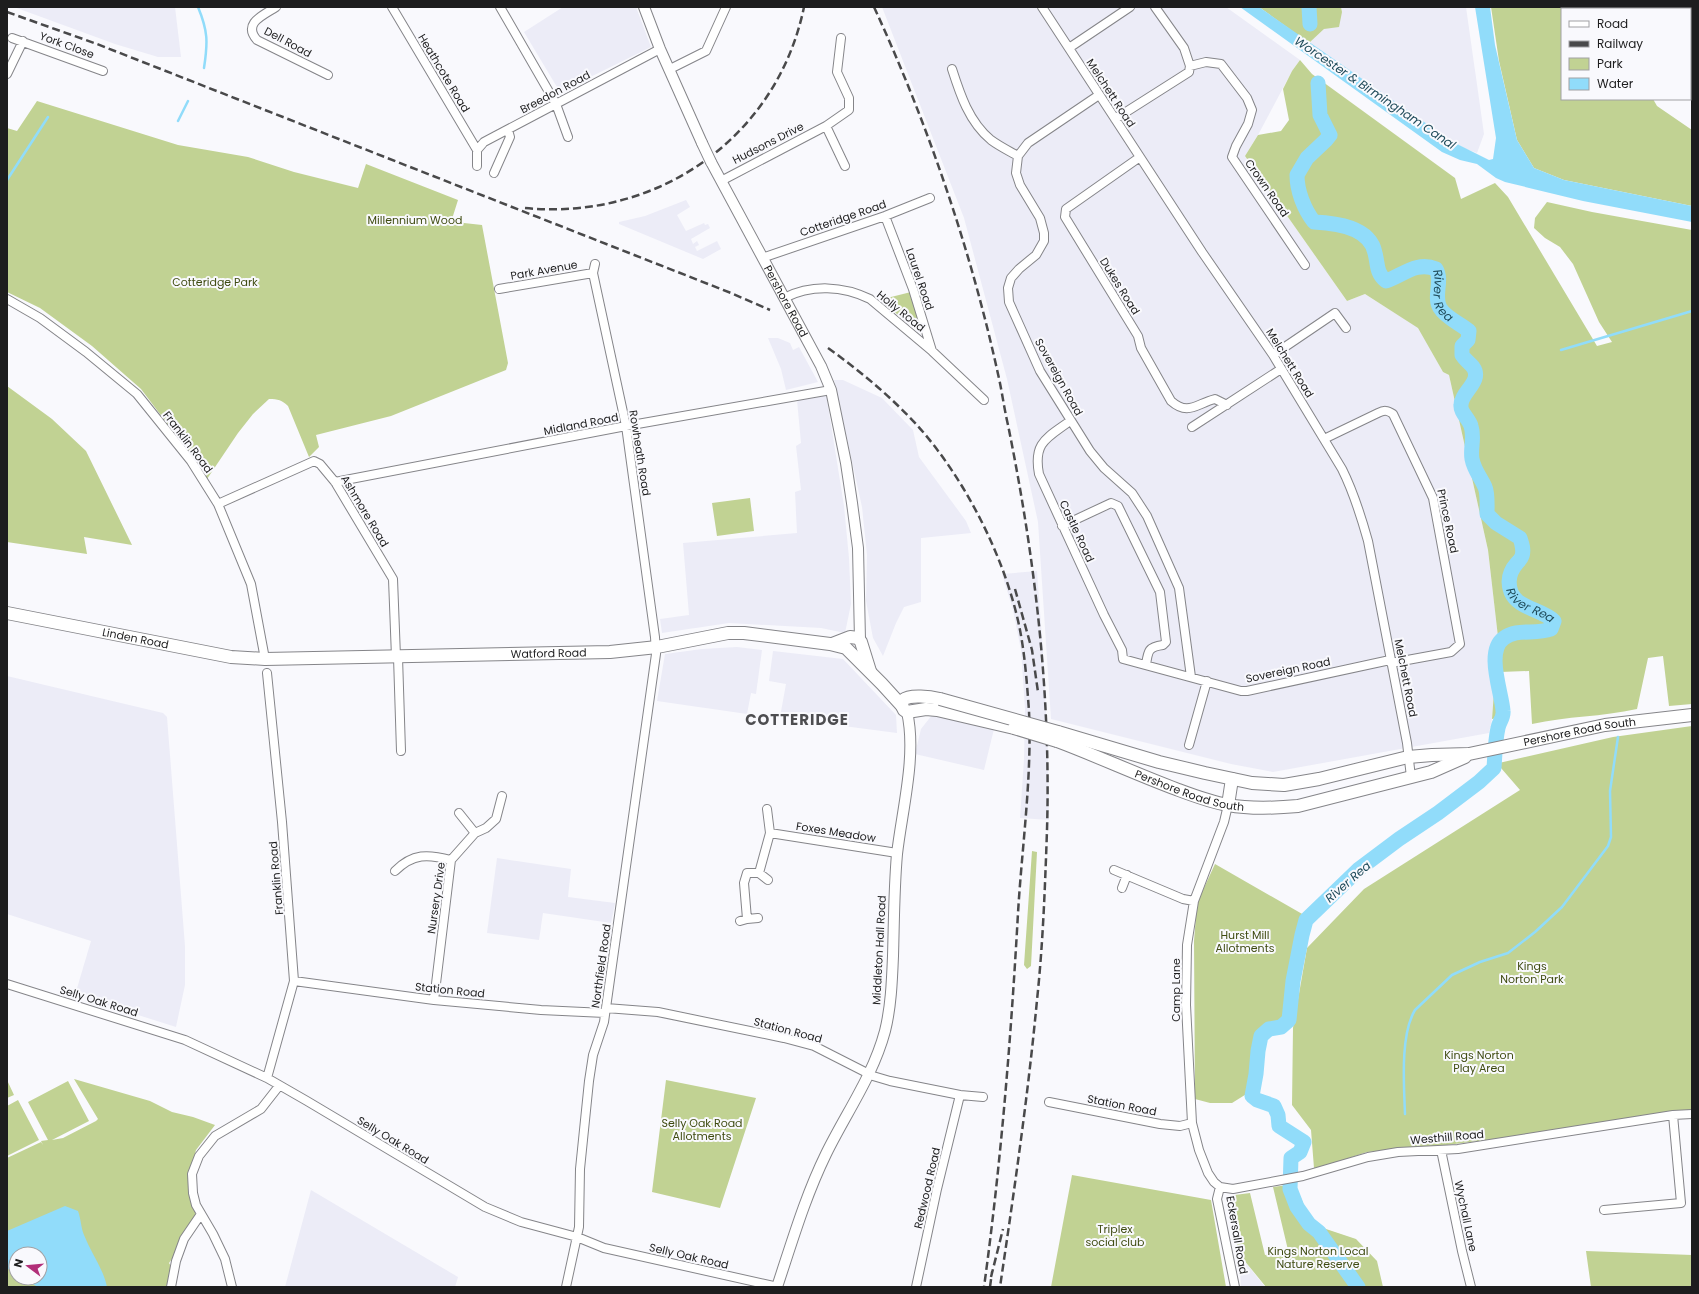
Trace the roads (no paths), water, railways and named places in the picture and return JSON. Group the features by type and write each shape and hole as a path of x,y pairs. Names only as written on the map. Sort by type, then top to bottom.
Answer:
{"highway":[{"name":"Linden Road","path":"7,613 231,657 265,659"},
{"name":"Watford Road","path":"265,659 610,652 656,646 711,635 733,633 744,633 830,644 853,644"},
{"path":"853,644 871,674 908,705 929,696 1037,725 1039,730 1060,738"},
{"name":"Pershore Road South","path":"908,705 937,710 1060,738 1232,779 1252,783 1284,785 1319,779 1408,757 1469,754 1605,725 1692,715"},
{"name":"Pershore Road South","path":"1060,738 1144,778 1193,796 1228,805 1298,806 1431,772 1469,754"},
{"path":"1228,805 1232,779"}],"main road":[{"name":"Pershore Road","path":"644,7 660,48 711,162 821,366 831,390 846,463 858,548 860,615 853,644"},
{"name":"Middleton Hall Road","path":"778,1287 801,1210 815,1175 869,1074 878,1053 885,1030 892,986 894,895 897,853 910,747 908,705"}],"street":[{"name":"Dell Road","path":"276,7 256,19 253,23 252,27 254,36 257,40 328,75"},
{"name":"Heathcote Road","path":"392,7 477,150"},
{"path":"500,7 556,104 568,137"},
{"path":"670,69 706,52 726,7"},
{"name":"Melchett Road","path":"1042,7 1202,252 1273,355 1342,469 1361,514 1368,541 1411,776"},
{"path":"1069,48 1130,7"},
{"path":"1115,119 1189,72 1190,66 1184,48 1154,7"},
{"name":"York Close","path":"12,38 103,71"},
{"name":"Hudsons Drive","path":"721,180 826,126 846,113 850,106 849,98 837,72 841,38"},
{"name":"York Close","path":"7,74 23,41"},
{"name":"Breedon Road","path":"477,150 484,142 660,48"},
{"name":"Crown Road","path":"1190,66 1206,62 1221,64 1247,98 1252,110 1248,124 1232,157 1305,265"},
{"path":"952,69 963,102 980,128 990,139 1018,156 1028,143 1099,95"},
{"path":"826,126 845,166"},
{"path":"494,173 510,137 508,130"},
{"path":"477,150 477,166"},
{"name":"Sovereign Road","path":"1018,156 1016,174 1020,185 1040,218 1044,233 1044,242 1036,255 1019,269 1011,278 1008,288 1009,302 1040,371 1070,421 1090,452 1104,468 1132,494 1147,516 1179,588 1191,677"},
{"name":"Dukes Road","path":"1140,157 1066,209 1064,217 1138,336 1141,348 1171,401 1179,407 1188,409 1215,399 1226,405"},
{"name":"Cotteridge Road","path":"762,258 886,216 930,198"},
{"name":"Laurel Road","path":"886,216 913,289 932,351"},
{"name":"Rowheath Road","path":"595,264 594,273 626,426 656,646"},
{"name":"Park Avenue","path":"499,289 594,273"},
{"name":"Holly Road","path":"784,298 796,292 835,288 862,295 870,299 932,351 984,400"},
{"name":"Franklin Road","path":"7,299 40,318 86,352 137,394 191,461 218,504 251,584 265,659"},
{"path":"1273,355 1335,313 1346,328"},
{"path":"1192,427 1281,369"},
{"name":"Midland Road","path":"336,482 626,426 831,390"},
{"name":"Prince Road","path":"1324,439 1378,412 1385,410 1390,411 1393,414 1431,491 1460,644 1451,652 1391,661"},
{"name":"Castle Road","path":"1070,421 1048,437 1042,444 1037,453 1039,474 1062,526 1122,650 1123,659"},
{"name":"Ashmore Road","path":"218,504 314,461 320,464 336,482 393,578 401,751"},
{"path":"1062,526 1111,503 1118,506 1160,592 1166,642 1163,645 1153,646 1150,649 1146,665"},
{"name":"Northfield Road","path":"566,1287 579,1227 580,1169 589,1081 593,1055 604,1022 656,646"},
{"name":"Sovereign Road","path":"1123,659 1241,690 1251,690 1391,661"},
{"name":"Franklin Road","path":"267,673 284,838 294,981 267,1078"},
{"path":"1189,745 1207,681"},
{"name":"Nursery Drive","path":"434,1000 451,860 475,833 486,828 496,819 502,796"},
{"name":"Camp Lane","path":"1220,1187 1211,1178 1199,1150 1192,1123 1186,1006 1187,945 1194,901 1224,822 1228,805"},
{"path":"759,873 770,833 767,809"},
{"path":"459,813 475,833"},
{"name":"Foxes Meadow","path":"770,833 897,853"},
{"path":"395,871 404,862 415,857 433,855 451,860"},
{"path":"1114,870 1183,899 1194,901"},
{"path":"758,918 744,920 744,883 747,872 759,873 768,880"},
{"path":"1122,888 1127,875"},
{"name":"Station Road","path":"294,981 434,1000 541,1010 658,1012 784,1038 814,1046 869,1074 890,1081 960,1095 983,1097"},
{"name":"Selly Oak Road","path":"7,984 168,1034 267,1078 478,1204 521,1222 577,1237 604,1248 778,1287"},
{"path":"232,1287 225,1259 213,1234 196,1205 193,1193 192,1174 199,1156 215,1136 261,1109 279,1086"},
{"name":"Redwood Road","path":"916,1287 937,1189 960,1095"},
{"name":"Station Road","path":"1049,1102 1160,1124 1180,1126 1192,1123"},
{"name":"Westhill Road","path":"1220,1187 1233,1190 1303,1176 1368,1157 1398,1152 1458,1149 1692,1114"},
{"path":"1604,1210 1682,1203 1672,1116"},
{"name":"Wychall Lane","path":"1441,1150 1462,1251 1472,1287"},
{"name":"Eckersall Road","path":"1220,1187 1217,1199 1235,1287"},
{"path":"171,1287 176,1261 184,1239 201,1214"}],"water":[{"name":"Worcester & Birmingham Canal","path":"1240,7 1259,7 1453,142 1489,160 1493,159 1496,138 1475,7 1490,7 1495,45 1517,140 1534,168 1564,180 1692,206 1692,222 1583,201 1505,182 1496,178 1477,164 1460,160 1442,152"},
{"path":"65,1206 78,1211 84,1235 103,1273 107,1287 38,1287 36,1286 48,1286 48,1246 8,1246 8,1269 7,1231"}],"waterway":[{"path":"198,7 204,23 206,37 204,68"},
{"name":"River Rea","path":"1309,7 1310,24"},
{"name":"River Rea","path":"1318,83 1320,115 1330,135 1307,158 1297,175 1298,187 1304,206 1314,222 1342,225 1351,228 1366,237 1372,244 1380,275 1386,281 1416,268 1429,267 1436,269 1439,278 1437,299 1440,308 1450,318 1469,331 1468,340 1462,346 1462,355 1473,367 1475,377 1474,382 1462,400 1461,408 1470,423 1472,430 1472,459 1474,467 1486,490 1487,514 1496,523 1520,538 1522,545 1522,557 1514,566 1510,577 1509,584 1511,592 1514,598 1519,602 1554,621 1551,629 1539,632 1515,633 1504,638 1498,644 1495,662 1503,713 1497,733 1494,768 1479,782 1438,813 1399,839 1359,869 1306,920 1293,981 1289,1020 1281,1027 1269,1029 1261,1036 1252,1096 1257,1100 1274,1106 1278,1115 1279,1126 1304,1142 1300,1152 1291,1158 1290,1189 1297,1207 1309,1224 1319,1232 1358,1287"},
{"path":"178,121 188,101"},
{"path":"7,180 48,117"},
{"path":"1561,350 1692,311"},
{"path":"1405,1114 1405,1046 1410,1020 1415,1010 1452,975 1480,962 1508,953 1535,932 1562,907 1608,846 1611,837 1610,791 1618,737"}],"railway":[{"path":"525,208 574,208 620,200 664,185 704,162 739,132 768,96 790,54 804,7"},
{"path":"874,7 912,95 946,187 975,281 999,380 1018,475 1039,626 1044,677 1048,779 1045,894 1039,979 1029,1072 1000,1287"},
{"path":"7,12 97,44 731,293 770,310"},
{"path":"828,348 874,384 906,413 934,445 951,469 967,494 994,548 1014,603 1022,640 1029,711 1030,736 1028,787 1005,1100 996,1194 984,1287"},
{"path":"1015,589 1032,650 1038,692"},
{"path":"991,1277 1003,1229"},
{"path":"990,1287 992,1272"}],"district":[{"name":"COTTERIDGE","path":"797,720"}],"park label":[{"name":"Millennium Wood","path":"415,220"},
{"name":"Cotteridge Park","path":"215,282"},
{"name":"Hurst Mill Allotments","path":"1245,941"},
{"name":"Kings Norton Park","path":"1532,972"},
{"name":"Kings Norton Play Area","path":"1479,1061"},
{"name":"Selly Oak Road Allotments","path":"702,1129"},
{"name":"Triplex social club","path":"1115,1235"},
{"name":"Kings Norton Local Nature Reserve","path":"1318,1257"}]}
